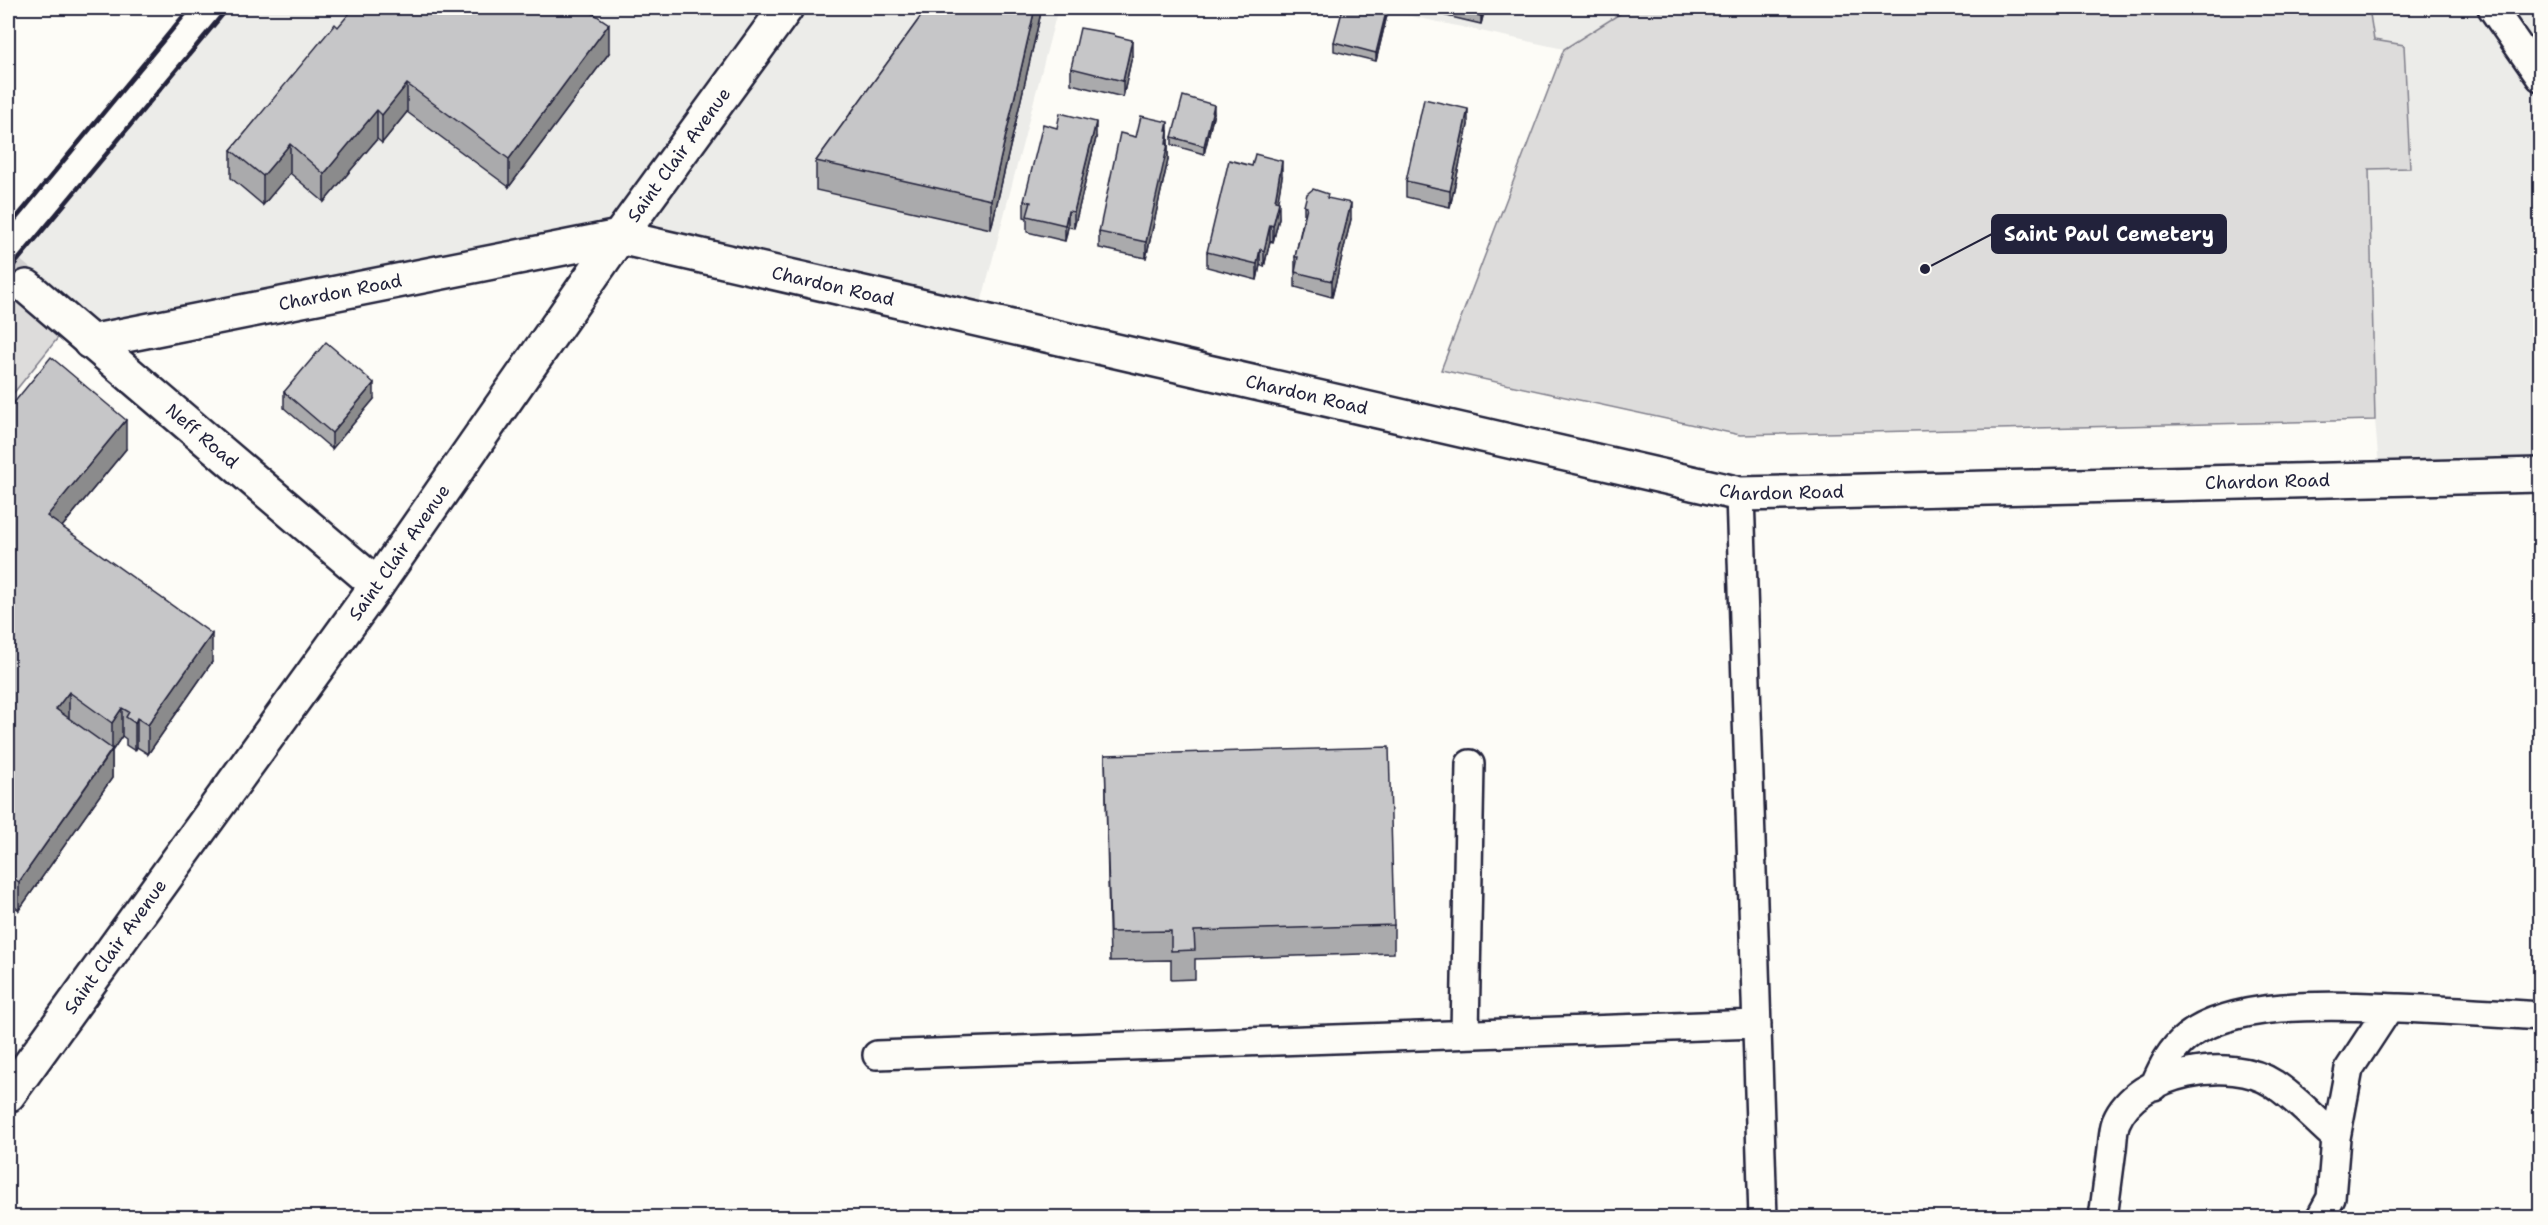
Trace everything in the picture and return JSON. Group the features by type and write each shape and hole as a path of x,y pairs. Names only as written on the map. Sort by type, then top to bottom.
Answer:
{"street":[{"name":"Saint Clair Avenue","path":"8,1095 377,585 619,237 786,8"},
{"name":"Chardon Road","path":"90,342 619,237 1740,494 2540,470"},
{"name":"Neff Road","path":"27,287 377,585"}],"lane":[{"path":"2492,8 2541,77"},
{"path":"1740,494 1763,1218"},
{"path":"1465,1034 1470,764"},
{"path":"2154,1086 2167,1059 2186,1038 2208,1024 2247,1014 2314,1005 2541,1016"},
{"path":"2320,1218 2331,1198 2336,1138 2349,1069 2389,1008"},
{"path":"877,1055 1757,1023"},
{"path":"2103,1218 2115,1124 2126,1105 2138,1094 2166,1079 2196,1071 2246,1071 2273,1083 2336,1138"}],"shaded area":[{"path":"228,8 1058,8 977,319 619,237 90,342 10,269"},
{"path":"1373,8 1629,8 1564,49"},
{"path":"1629,8 2369,8 2374,40 2404,45 2410,168 2369,169 2375,420 1740,435 1441,370 1564,49"},
{"path":"2369,8 2540,8 2540,475 2380,479 2375,420 2369,169 2410,167 2404,45 2374,40"},
{"path":"10,269 69,324 8,400 8,272"}],"building":[{"path":"354,8 585,8 609,24 509,159 407,84 382,115 377,110 324,174 290,144 263,176 231,150 335,24 338,27"},
{"path":"927,8 1035,8 991,200 816,161"},
{"path":"1343,8 1387,8 1376,53 1334,42"},
{"path":"1446,8 1483,8 1481,16"},
{"path":"1080,28 1132,40 1123,81 1071,68"},
{"path":"1183,96 1214,105 1204,146 1172,137"},
{"path":"1424,99 1468,109 1450,191 1406,181"},
{"path":"1060,113 1096,122 1074,212 1068,211 1065,225 1027,216 1031,202 1024,201 1043,124 1057,128"},
{"path":"1141,116 1168,122 1166,144 1168,144 1146,242 1099,232 1120,133 1136,137"},
{"path":"1255,154 1282,161 1275,201 1279,202 1273,226 1270,225 1264,251 1260,249 1257,264 1207,252 1229,160 1252,166"},
{"path":"1313,189 1328,194 1327,198 1351,203 1332,281 1295,272 1298,257 1295,257 1307,207 1304,206 1307,194"},
{"path":"326,342 374,383 332,433 284,392"},
{"path":"51,357 126,420 47,516 212,634 148,725 137,718 135,723 126,717 129,712 122,708 112,723 69,692 56,709 112,749 19,882 8,874 8,410"},
{"path":"1389,747 1394,925 1194,931 1195,950 1171,951 1171,931 1110,932 1105,755"}],"tunnel":[{"path":"8,271 27,287"}],"railway":[{"path":"8,228 190,8"},
{"path":"8,272 228,8"}],"place":[{"name":"Saint Paul Cemetery","path":"1925,269"}]}
